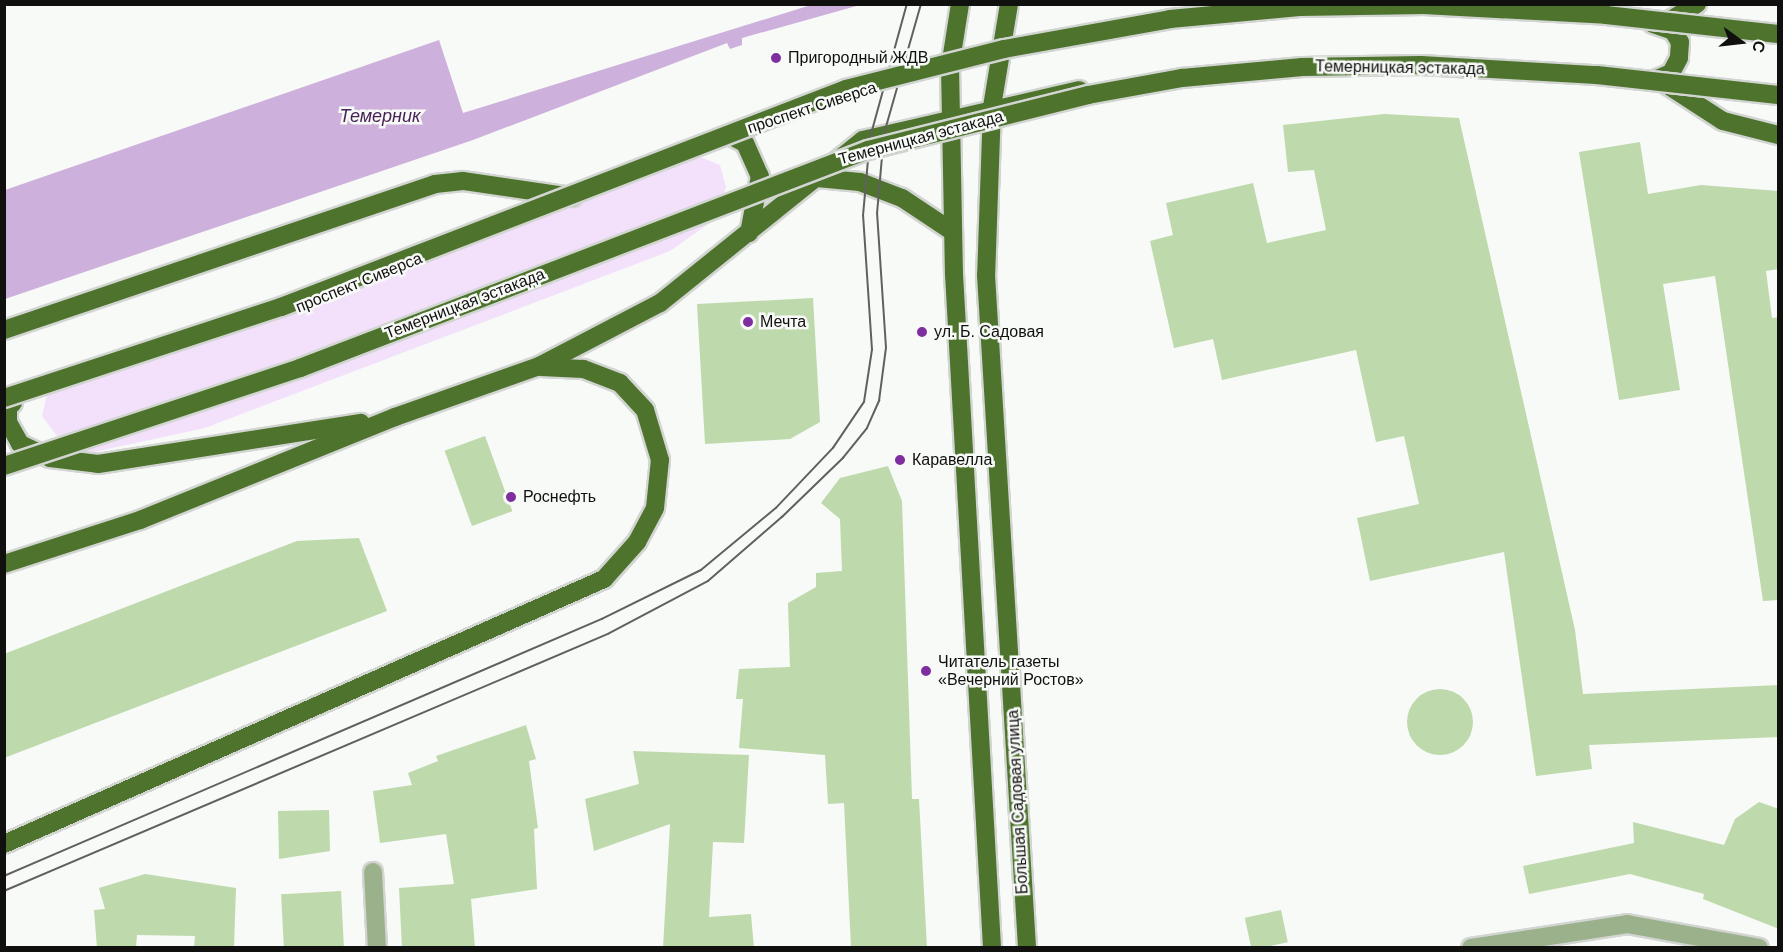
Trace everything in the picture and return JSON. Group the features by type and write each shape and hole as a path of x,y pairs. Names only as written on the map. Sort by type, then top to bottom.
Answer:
{"main road":[{"name":"Большая Садовая улица","path":"1009,4 992,107 987,189 986,275 1027,948"},
{"path":"1657,79 1671,73 1679,58 1680,42 1662,25 1697,4"},
{"path":"395,417 98,464 50,458 12,446 7,402 281,307 846,89 1004,50 1170,19 1311,7 1424,5 1606,15 1779,34"},
{"name":"Большая Садовая улица","path":"959,9 950,67 953,232 992,948"},
{"name":"проспект Сиверса","path":"7,402 281,315 729,135 847,93 950,67 1169,27 1301,16 1423,13 1662,25"},
{"path":"4,564 140,520 395,417 539,366 660,303 863,140 992,107 1179,71 1302,60 1422,59 1597,68 1657,79 1723,121 1779,135"},
{"name":"Темерницкая эстакада","path":"4,466 300,369 868,150 1088,95 1182,78 1302,67 1421,65 1597,75 1779,95"},
{"path":"729,135 744,143 760,176 749,233"},
{"path":"817,178 860,182 894,195 932,214 953,232"},
{"path":"4,330 435,184 464,181 573,197"},
{"path":"4,844 604,579 637,542 655,508 660,460 645,410 620,383 583,369 539,366"}],"street":[{"path":"373,872 377,948"},
{"path":"1471,948 1627,924 1759,948"}],"shaded area":[{"path":"691,153 720,165 726,187 717,218 670,251 205,428 85,454 60,440 42,416 47,394"}],"water":[{"name":"Темерник","path":"811,5 860,5 742,38 742,45 730,49 727,43 473,140 5,299 5,190 439,40 463,113"}],"building":[{"path":"1384,114 1459,118 1575,630 1583,694 1779,685 1779,737 1589,745 1592,769 1536,776 1504,552 1370,581 1357,518 1419,504 1404,436 1376,442 1356,350 1222,380 1213,339 1174,348 1150,241 1173,235 1166,203 1253,183 1267,243 1326,230 1314,170 1288,172 1283,125"},
{"path":"1640,142 1648,194 1701,185 1779,191 1779,269 1766,271 1772,318 1779,317 1779,600 1763,601 1715,276 1663,284 1680,390 1619,400 1579,152"},
{"path":"813,298 820,422 790,439 705,444 697,304"},
{"path":"485,436 512,511 472,526 445,451"},
{"path":"888,466 902,501 912,799 919,799 927,948 851,948 844,803 828,804 825,755 739,748 743,699 736,699 739,669 790,667 788,603 816,587 816,573 842,571 840,519 821,503 840,478"},
{"path":"359,538 387,611 4,758 4,654 297,541"},
{"path":"1440,689 1452,692 1463,699 1470,710 1473,722 1470,734 1463,745 1452,752 1440,755 1428,752 1417,745 1410,734 1407,722 1410,710 1417,699 1428,692"},
{"path":"526,725 536,759 529,761 538,828 534,829 537,889 471,899 475,948 402,948 399,888 454,884 446,834 380,843 373,791 412,785 408,773 438,761 436,756"},
{"path":"633,751 749,755 744,843 713,842 709,917 751,914 754,948 663,948 670,824 594,851 585,799 639,784"},
{"path":"1759,802 1779,809 1779,929 1703,899 1704,894 1630,874 1529,894 1523,866 1634,843 1633,822 1724,845 1735,819"},
{"path":"329,810 330,851 279,859 278,811"},
{"path":"145,874 236,888 234,948 194,948 195,936 137,935 136,948 97,948 94,910 105,909 99,888"},
{"path":"341,891 344,948 284,948 281,894"},
{"path":"1281,910 1288,942 1251,948 1245,918"}],"tram line":[{"path":"4,876 602,619 701,570 776,508 833,448 864,402 872,350 863,216 870,138 907,4"},
{"path":"4,891 608,634 708,581 782,517 843,458 867,428 879,401 886,348 877,214 884,134 921,4"}],"place":[{"name":"Пригородный ЖДВ","path":"776,58"},
{"name":"Мечта","path":"748,322"},
{"name":"ул. Б. Садовая","path":"922,332"},
{"name":"Каравелла","path":"900,460"},
{"name":"Роснефть","path":"511,497"},
{"name":"Читатель газеты «Вечерний Ростов»","path":"926,671"}]}
